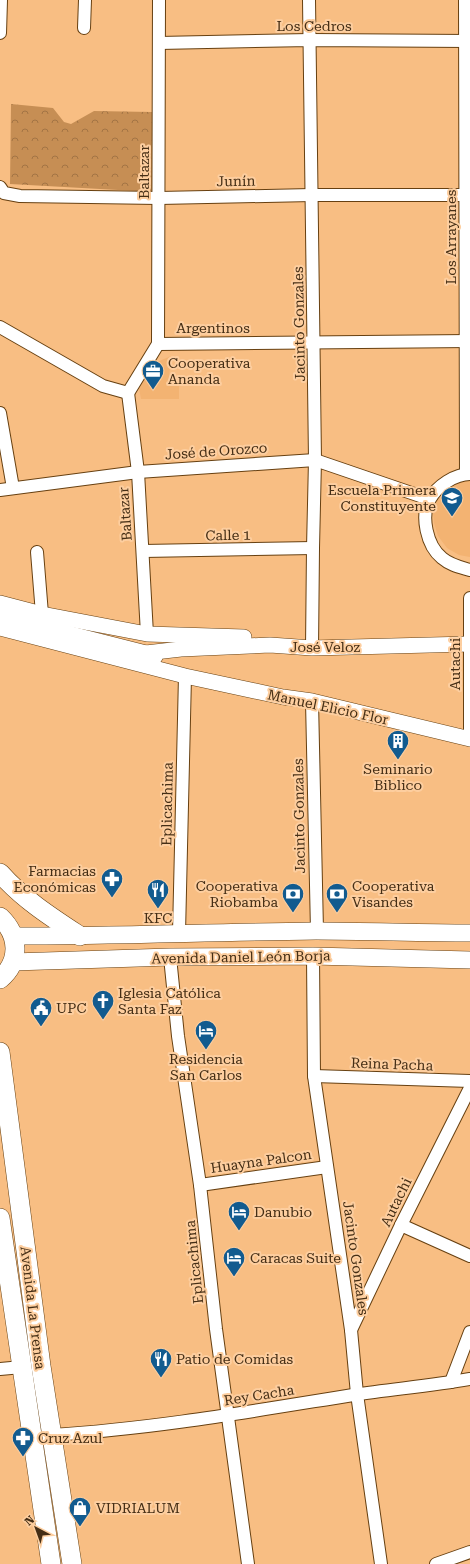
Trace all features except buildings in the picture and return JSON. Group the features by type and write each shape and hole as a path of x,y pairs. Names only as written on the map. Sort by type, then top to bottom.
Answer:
{"main road":[{"path":"0,873 14,889 41,910 80,936"},
{"path":"0,916 8,924 14,936 15,949 13,962 6,974 0,979"},
{"name":"Avenida Daniel León Borja","path":"14,936 317,931 470,934"},
{"name":"Avenida Daniel León Borja","path":"13,962 170,957 313,956 470,960"},
{"name":"Avenida La Prensa","path":"0,1052 40,1366 72,1564"},
{"name":"Avenida La Prensa","path":"0,1218 51,1564"}],"street":[{"path":"0,32 1,0"},
{"path":"84,28 85,0"},
{"name":"Baltazar","path":"158,344 159,0"},
{"name":"Jacinto Gonzales","path":"309,0 315,460 312,648"},
{"name":"Los Arrayanes","path":"464,0 467,41 468,474"},
{"name":"Los Cedros","path":"159,42 310,40 467,41"},
{"name":"Junín","path":"2,190 20,196 159,198 312,195 468,195"},
{"path":"0,327 103,386 128,393"},
{"name":"Argentinos","path":"128,393 158,344 468,341"},
{"name":"Baltazar","path":"128,393 138,472 147,634"},
{"path":"0,413 13,488"},
{"name":"José de Orozco","path":"0,490 138,472 315,460 429,499"},
{"path":"468,474 455,477 445,483 429,499 426,515 426,531 432,546 442,558 455,566 470,570"},
{"name":"Calle 1","path":"143,551 313,548"},
{"path":"37,552 42,614"},
{"name":"Autachi","path":"470,598 470,730"},
{"path":"0,603 42,614 147,634 254,638 270,646"},
{"path":"0,616 146,653 175,666 259,688 283,697"},
{"name":"Manuel Elicio Flor","path":"0,628 185,676 283,697 312,701 470,739"},
{"name":"José Veloz","path":"146,653 181,649 270,646 312,648 470,644"},
{"name":"Eplicachima","path":"179,933 185,676"},
{"name":"Jacinto Gonzales","path":"312,701 317,931"},
{"name":"Jacinto Gonzales","path":"313,956 314,1076 351,1330 357,1394 381,1564"},
{"name":"Eplicachima","path":"170,957 178,1036 200,1185 248,1564"},
{"name":"Reina Pacha","path":"314,1076 470,1081"},
{"name":"Autachi","path":"351,1330 401,1225 470,1088"},
{"name":"Huayna Palcon","path":"200,1185 327,1167"},
{"path":"401,1225 470,1256"},
{"path":"451,1382 470,1332"},
{"path":"0,1369 22,1367"},
{"name":"Rey Cacha","path":"51,1435 97,1432 228,1415 357,1394 470,1379"},
{"path":"436,1564 470,1552"}],"shaded area":[{"path":"171,356 169,378 179,377 179,399 141,399 139,388 152,364"},
{"name":"Escuela Primera Constituyente","path":"470,475 470,557 459,555 447,548 438,536 433,513 439,495 444,488"}],"green space":[{"path":"11,104 53,108 64,122 71,124 94,111 152,112 154,192 10,184"}],"place":[{"name":"Cooperativa Ananda","path":"153,390"},
{"name":"Escuela Primera Constituyente","path":"452,518"},
{"name":"Seminario Biblico","path":"398,760"},
{"name":"Farmacias Económicas","path":"112,898"},
{"name":"KFC","path":"158,910"},
{"name":"Cooperativa Riobamba","path":"293,914"},
{"name":"Cooperativa Visandes","path":"337,914"},
{"name":"Iglesia Católica Santa Faz","path":"103,1020"},
{"name":"UPC","path":"41,1028"},
{"name":"Residencia San Carlos","path":"206,1050"},
{"name":"Danubio","path":"239,1232"},
{"name":"Caracas Suite","path":"234,1278"},
{"name":"Patio de Comidas","path":"161,1378"},
{"name":"Cruz Azul","path":"23,1458"},
{"name":"VIDRIALUM","path":"80,1528"}]}
